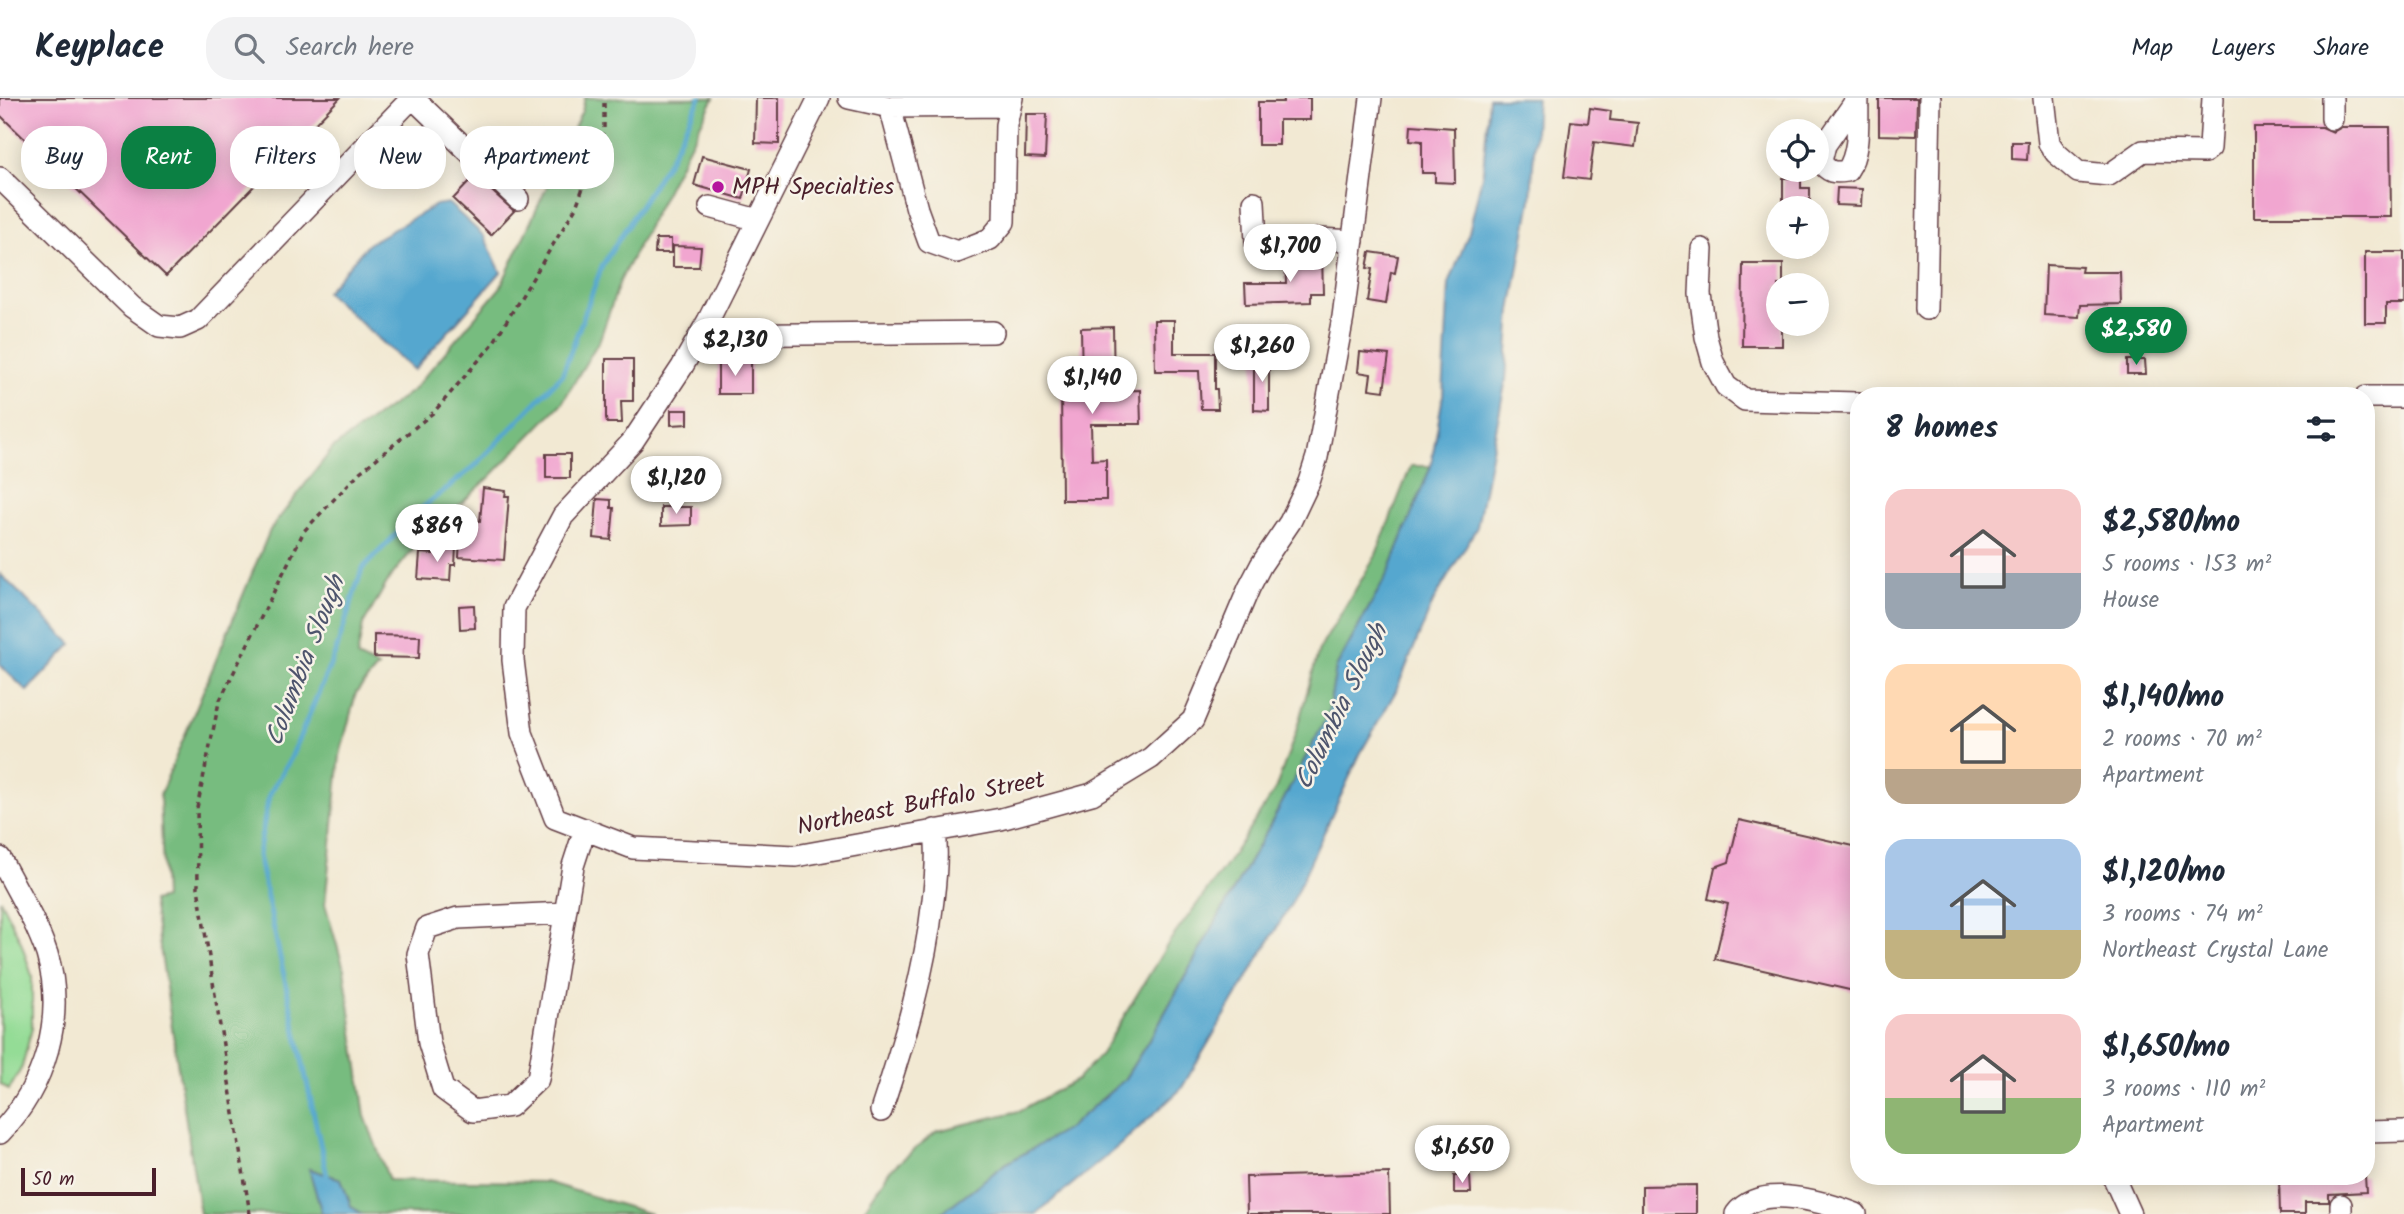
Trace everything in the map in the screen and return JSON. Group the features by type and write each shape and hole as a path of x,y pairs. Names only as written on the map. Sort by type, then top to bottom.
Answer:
{"street":[{"path":"0,178 132,307 159,326 180,328 198,320 413,98 518,199"},
{"name":"Northeast Buffalo Street","path":"819,98 682,367 633,441 563,516 514,608 514,673 522,733 555,818 633,848 796,856 1002,819 1092,794 1151,758 1193,720 1249,588 1290,522 1309,482 1317,457 1343,317 1371,98"},
{"path":"849,98 890,107 1011,102 1006,125 1004,222 990,239 957,251 929,242 917,209 890,107"},
{"path":"1926,309 1930,98"},
{"path":"2044,98 2049,142 2056,153 2078,172 2109,175 2143,151 2205,152 2210,148 2213,98"},
{"path":"1254,202 1256,243 1261,246 1301,246 1319,239 1353,241"},
{"path":"710,207 758,220"},
{"path":"1702,249 1700,294 1706,337 1713,362 1726,386 1745,400 1850,403"},
{"path":"700,335 993,332"},
{"path":"2375,397 2404,397"},
{"path":"565,913 458,918 427,928 418,954 429,1043 443,1089 473,1111 510,1106 538,1079 573,866 585,829"},
{"path":"881,1111 911,1021 928,943 938,854 935,830"},
{"path":"0,858 41,938 51,972 54,1005 49,1042 40,1075 25,1102 0,1133"},
{"path":"2375,1132 2404,1131"},
{"path":"2117,1185 2130,1214"},
{"path":"1736,1214 1742,1205 1769,1196 1825,1202 1856,1214"}],"path":[{"path":"250,1214 198,888 197,808 219,702 304,531 360,472 434,412 492,345 576,207 604,130 604,98"}],"green space":[{"path":"585,98 714,98 620,281 600,339 562,403 490,477 420,541 389,579 363,625 357,657 378,667 356,693 340,755 325,904 344,969 365,1116 389,1180 546,1182 651,1214 361,1214 351,1206 341,1179 310,1169 322,1214 200,1214 153,901 164,898 160,795 270,530 333,448 413,390 500,288 546,189 614,189 614,126 575,126"},
{"path":"1411,466 1431,466 1389,571 1336,668 1328,715 1275,816 1154,1032 1124,1080 1066,1130 1005,1164 940,1214 861,1214 890,1170 937,1131 1019,1111 1077,1080 1101,1054 1169,942 1226,865 1275,790 1295,735 1319,650 1375,557"},
{"path":"0,899 21,942 32,976 32,1028 22,1067 9,1090 0,1083"}],"water":[{"path":"1489,98 1537,98 1531,200 1511,311 1506,379 1477,527 1433,602 1396,691 1361,752 1291,904 1181,1089 1121,1144 1036,1214 940,1214 1005,1164 1066,1130 1124,1080 1154,1032 1275,816 1328,715 1336,668 1389,571 1431,466 1443,395 1449,284 1469,232 1483,171"},
{"path":"448,203 484,236 501,272 414,370 326,292 368,244 436,205"},
{"path":"0,574 72,644 27,691 0,665"},
{"path":"309,1169 341,1179 351,1206 361,1214 322,1214"}],"building":[{"path":"0,98 340,98 313,126 230,126 230,189 251,189 166,276 76,189 107,189 107,126 21,126 21,135 0,115"},
{"path":"756,98 779,98 779,144 755,143"},
{"path":"1283,98 1310,98 1310,120 1279,120 1279,145 1258,145 1258,102 1283,102"},
{"path":"1879,98 1917,98 1916,136 1879,135"},
{"path":"1590,108 1611,111 1610,120 1638,123 1635,147 1594,142 1589,180 1564,177 1571,121 1588,123"},
{"path":"1026,114 1047,114 1045,158 1025,157"},
{"path":"1411,125 1454,128 1455,183 1435,182 1435,173 1422,173 1422,141 1410,140"},
{"path":"2254,127 2322,127 2333,132 2342,127 2390,127 2391,217 2254,217"},
{"path":"2012,142 2028,142 2027,160 2012,159"},
{"path":"702,156 751,169 743,199 694,185"},
{"path":"1783,182 1801,182 1801,188 1810,188 1810,196 1783,196"},
{"path":"1837,188 1862,189 1861,206 1836,205"},
{"path":"463,189 489,189 514,211 491,235 453,199"},
{"path":"656,239 671,239 671,253 655,253"},
{"path":"673,246 701,247 699,267 673,267"},
{"path":"1370,252 1398,256 1395,273 1391,272 1386,304 1367,301 1372,269 1367,268"},
{"path":"2365,252 2404,252 2404,304 2386,304 2386,323 2365,323"},
{"path":"1322,255 1323,293 1311,293 1311,302 1246,304 1245,283 1286,283 1285,259 1301,259"},
{"path":"1743,264 1783,264 1783,273 1766,273 1766,336 1782,336 1782,346 1742,346"},
{"path":"2046,265 2082,267 2081,272 2120,272 2121,304 2080,305 2079,317 2044,315"},
{"path":"1154,320 1174,320 1174,353 1215,353 1218,409 1201,409 1199,371 1155,371"},
{"path":"1113,327 1114,391 1140,390 1141,424 1091,424 1092,460 1106,459 1106,500 1062,500 1061,384 1082,384 1081,328"},
{"path":"1360,352 1389,355 1384,391 1369,389 1371,374 1358,372"},
{"path":"1269,356 1269,411 1254,410 1254,357"},
{"path":"606,359 633,359 633,401 621,401 622,423 607,423 606,419"},
{"path":"2127,360 2145,360 2146,374 2127,374"},
{"path":"718,361 751,361 751,394 718,394"},
{"path":"671,410 688,410 688,424 671,425"},
{"path":"546,454 570,454 570,478 546,478"},
{"path":"483,488 506,491 505,496 509,496 504,560 459,557 461,520 480,521"},
{"path":"597,499 611,500 611,508 614,508 611,540 594,538"},
{"path":"661,507 691,507 691,525 661,526"},
{"path":"434,545 456,547 455,565 451,565 450,581 418,579 420,553 433,554"},
{"path":"474,605 475,628 460,629 459,606"},
{"path":"374,635 420,636 419,658 374,657"},
{"path":"1739,820 1850,845 1850,990 1715,959 1728,904 1708,899 1715,867 1729,862"},
{"path":"1389,1173 1390,1214 1247,1214 1246,1177"},
{"path":"1454,1176 1470,1176 1471,1193 1454,1193"},
{"path":"1696,1185 1696,1214 1642,1214 1642,1186"},
{"path":"2279,1185 2366,1185 2366,1192 2329,1194 2329,1202 2305,1202 2305,1214 2280,1214"}],"waterway":[{"name":"Columbia Slough","path":"328,1180 258,855 269,795 291,758 336,651 362,569 422,508 475,466 562,375 602,266 669,160 700,98"}],"place":[{"name":"MPH Specialties","path":"718,187"}]}
